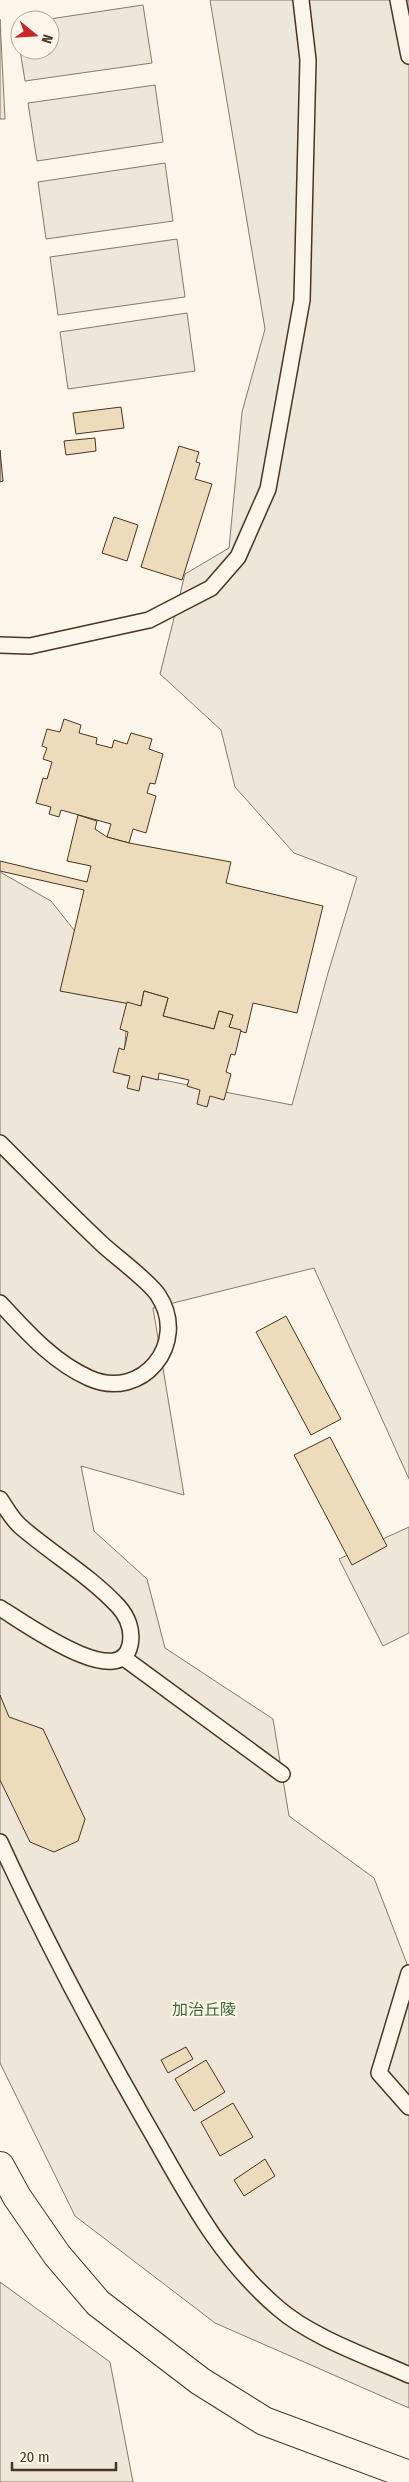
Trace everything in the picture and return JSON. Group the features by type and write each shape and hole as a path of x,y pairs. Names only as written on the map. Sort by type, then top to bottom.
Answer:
{"street":[{"path":"0,2166 17,2198 57,2255 98,2303 200,2381 264,2421 409,2475"}],"lane":[{"path":"0,645 30,646 149,620 211,588 238,557 268,489 302,300 308,60 301,0"},
{"path":"398,0 409,56"},
{"path":"0,1143 102,1244 158,1294 168,1320 166,1350 153,1367 134,1380 112,1384 89,1378 40,1346 0,1303"},
{"path":"0,1499 19,1525 80,1572 119,1607 130,1627 131,1639 124,1658 114,1662 99,1662 82,1656 0,1608"},
{"path":"124,1658 282,1774"},
{"path":"0,1842 36,1920 109,2058 194,2209 227,2257 278,2309 309,2329 409,2375"},
{"path":"409,1973 379,2073 409,2107"}],"green space":[{"name":"加治丘陵","path":"210,0 409,0 409,1479 314,1268 153,1308 184,1495 81,1466 94,1531 147,1579 165,1648 273,1719 289,1816 374,1878 409,1969 409,2408 215,2323 75,2216 0,2063 0,872 51,901 128,998 123,1075 142,1076 292,1105 328,973 357,877 294,853 235,787 221,730 160,674 185,574 229,548 242,412 265,329"},
{"path":"143,5 152,63 25,81 22,60 60,60 60,17"},
{"path":"0,19 5,119 0,119"},
{"path":"155,85 163,142 37,161 28,103"},
{"path":"165,163 173,221 46,239 38,182"},
{"path":"177,239 185,297 58,315 50,257"},
{"path":"187,313 195,371 68,389 60,332"},
{"path":"409,1527 409,1633 383,1646 339,1559"},
{"path":"0,2282 110,2362 133,2482 0,2482"}],"building":[{"path":"121,407 124,428 76,434 73,413"},
{"path":"95,438 96,451 66,455 64,441"},
{"path":"179,446 199,452 196,462 200,463 195,479 212,484 182,580 141,567"},
{"path":"0,450 3,481 0,482"},
{"path":"114,517 138,525 127,561 102,553"},
{"path":"64,719 81,725 79,733 97,738 96,744 112,748 114,740 127,744 131,733 152,739 149,749 163,754 155,784 150,783 147,793 156,796 146,833 133,829 129,843 107,837 111,824 61,810 59,817 49,814 51,807 36,803 43,778 47,779 52,762 43,759 47,748 42,746 47,729 60,732"},
{"path":"78,815 97,821 95,829 107,837 129,843 231,862 226,883 323,906 297,1013 253,1003 246,1033 229,1027 233,1015 219,1011 214,1029 163,1016 168,998 144,991 141,1006 60,991 84,890 0,871 0,861 87,882 91,866 67,861"},
{"path":"144,991 168,998 163,1016 214,1029 219,1011 233,1015 229,1027 241,1030 235,1055 231,1054 226,1072 231,1074 224,1100 210,1096 207,1107 197,1104 200,1090 187,1086 189,1080 159,1073 158,1080 142,1076 139,1091 127,1088 130,1076 113,1072 119,1048 124,1050 128,1032 120,1029 127,1002 141,1006"},
{"path":"286,1316 341,1419 311,1435 256,1332"},
{"path":"330,1437 387,1546 352,1565 294,1455"},
{"path":"0,1695 9,1717 43,1729 85,1819 78,1841 54,1852 30,1842 0,1780"},
{"path":"186,2047 193,2059 168,2073 161,2060"},
{"path":"206,2060 225,2092 194,2111 175,2079"},
{"path":"233,2103 253,2137 220,2156 201,2122"},
{"path":"265,2159 275,2176 244,2196 234,2180"}]}
